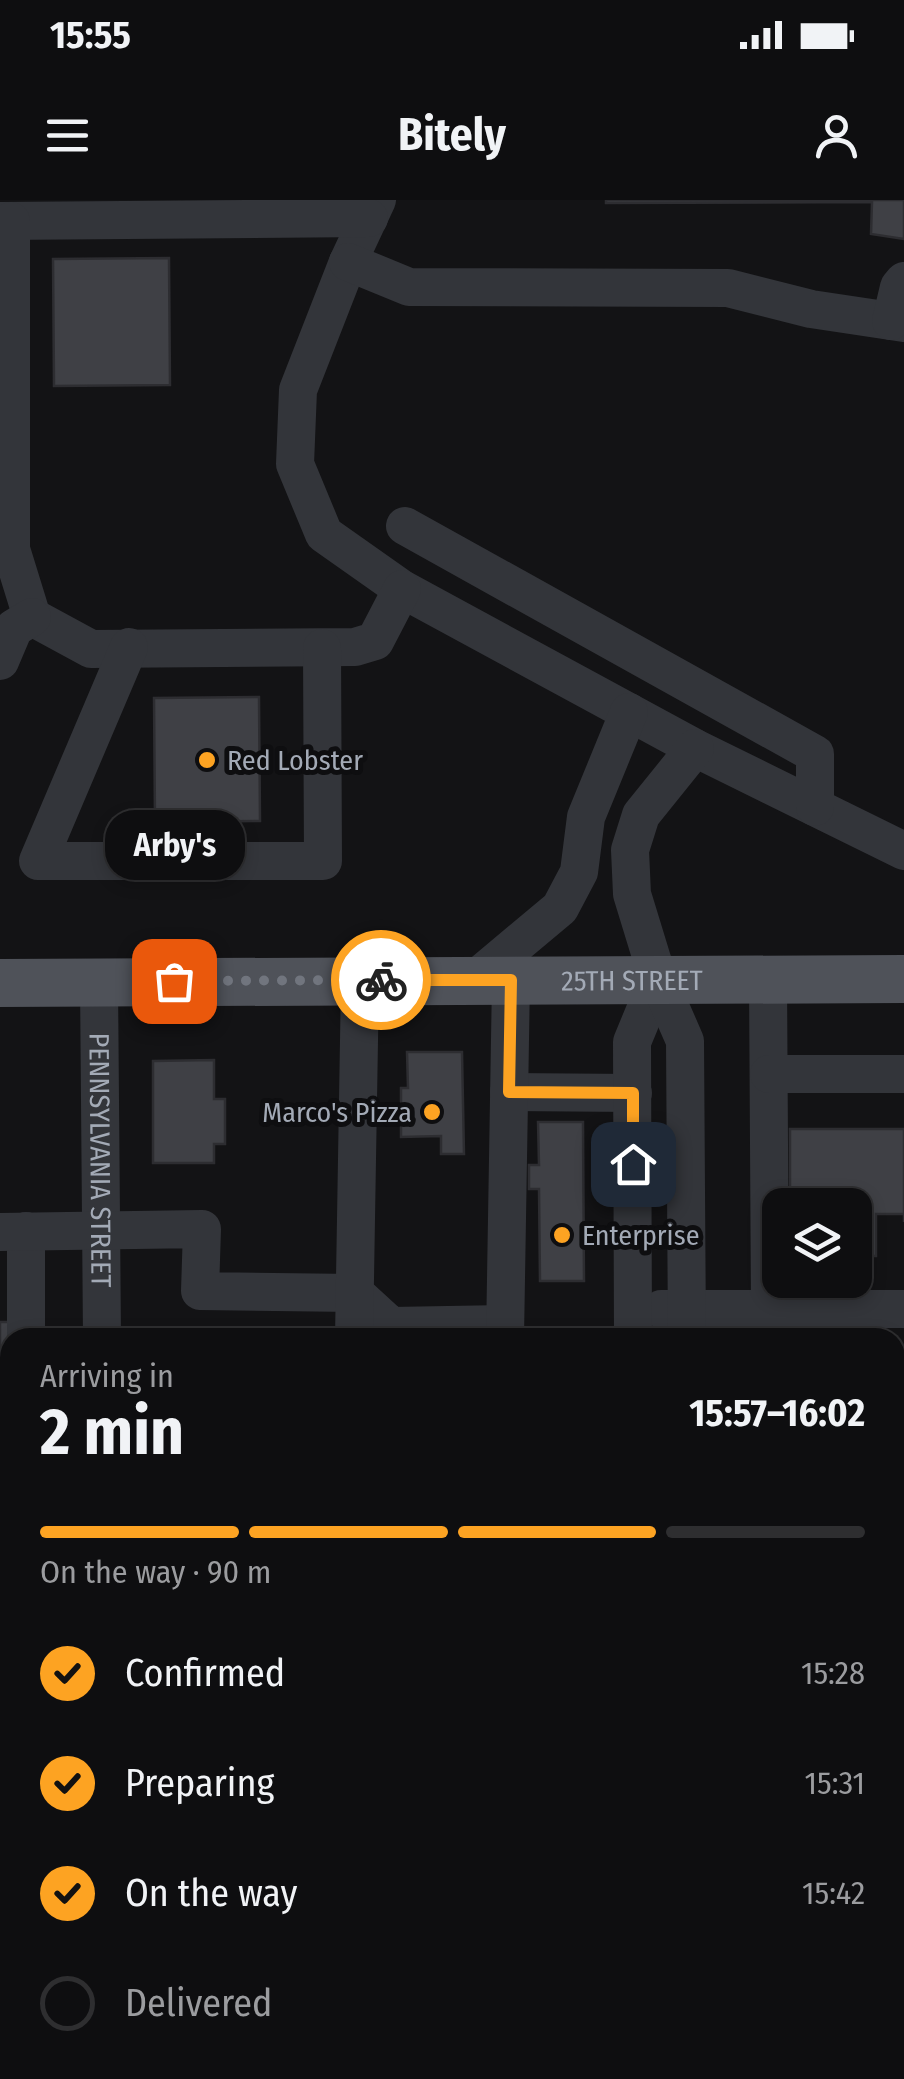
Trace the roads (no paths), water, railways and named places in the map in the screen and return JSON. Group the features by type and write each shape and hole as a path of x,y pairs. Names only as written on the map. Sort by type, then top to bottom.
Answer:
{"main road":[{"name":"25TH STREET","path":"20,982 904,978"}],"street":[{"path":"402,588 375,641 355,648 91,648 12,634 6,484 6,222 202,210 373,209 298,390 295,464 324,534 402,588 695,748 904,851"},
{"path":"348,262 409,287 728,288 811,308 897,322 899,287 904,281"},
{"path":"406,526 814,754 814,807"},
{"path":"128,648 38,861 323,861 322,648"},
{"path":"505,1328 509,1092 492,980 560,908 579,872 586,818 629,712"},
{"path":"687,1324 685,1041 658,979 632,894 630,850 640,815 695,748"},
{"path":"0,956 20,982"},
{"path":"658,979 632,1042 633,1323 687,1324 770,1310 904,1309"},
{"path":"768,979 770,1310"},
{"path":"354,1328 360,980"},
{"name":"PENNSYLVANIA STREET","path":"99,982 102,1328"},
{"path":"769,1074 904,1074"},
{"path":"509,1092 633,1093"},
{"path":"25,1328 13,1232 202,1229 200,1291 354,1294 390,1326 436,1328"}],"place":[{"name":"Red Lobster","path":"207,760"},
{"name":"Arby's","path":"174,981"},
{"name":"Marco's Pizza","path":"432,1112"},
{"name":"Enterprise","path":"562,1235"}]}
